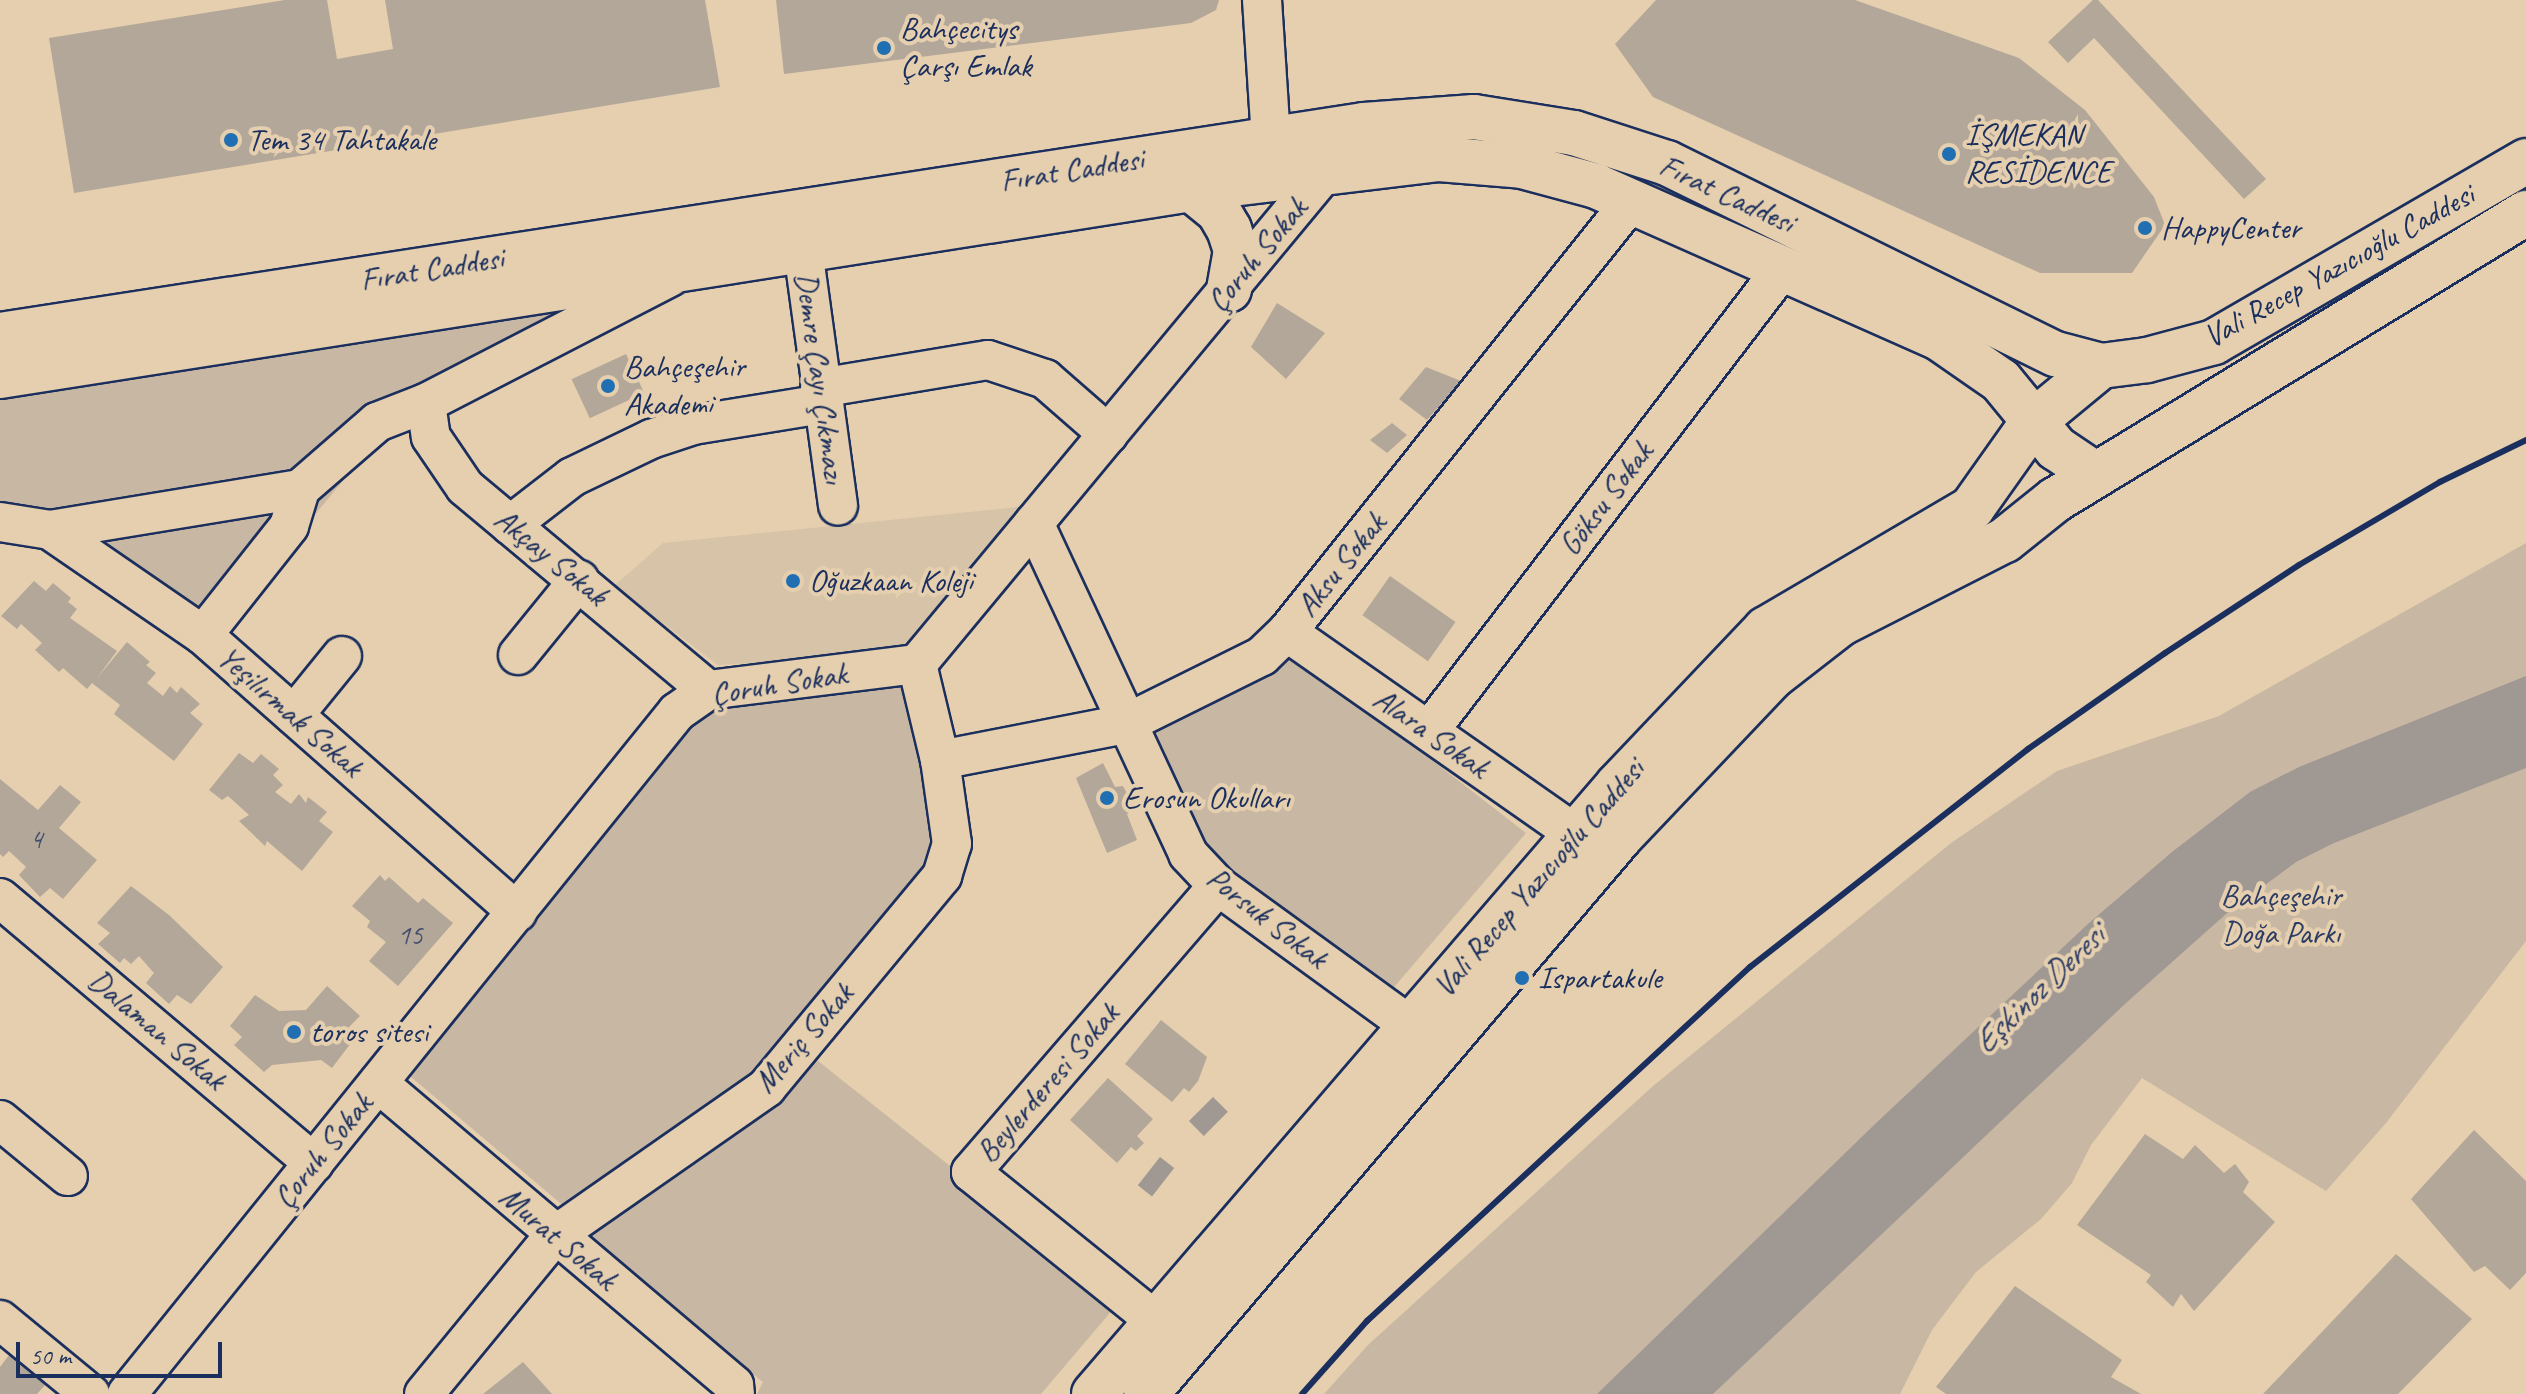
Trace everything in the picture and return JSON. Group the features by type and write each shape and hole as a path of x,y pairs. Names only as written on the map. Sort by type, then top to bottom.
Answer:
{"main road":[{"name":"Fırat Caddesi","path":"0,335 1364,125 1474,117 1574,133 1667,163 2056,354 2101,366"},
{"name":"Fırat Caddesi","path":"0,376 1191,189 1439,159 1522,166 1596,186 1629,204 1939,338 2001,381 2056,448 2096,475"},
{"name":"Vali Recep Yazıcıoğlu Caddesi","path":"1094,1394 1576,834 1766,629 1972,508 2033,422 2101,366 2147,360 2214,342 2526,161"},
{"path":"1191,189 1219,212 1229,229 1236,250 1229,289"},
{"name":"Vali Recep Yazıcıoğlu Caddesi","path":"1146,1394 1620,837 1772,677 1840,624 2005,540 2055,500 2526,213"},
{"path":"2147,360 2179,375 2191,391 2191,418"}],"street":[{"path":"1262,0 1271,140"},
{"name":"Çoruh Sokak","path":"127,1394 677,712 708,690 917,664 1364,125"},
{"name":"Aksu Sokak","path":"940,760 1125,724 1262,656 1287,632 1629,204"},
{"name":"Demre Çayı Çıkmazı","path":"803,250 838,506"},
{"name":"Göksu Sokak","path":"1429,731 1783,268"},
{"path":"0,522 50,530 300,489 377,422 426,403 685,270"},
{"path":"510,525 572,477 651,439 693,425 988,360 1045,379 1108,434"},
{"name":"Akçay Sokak","path":"426,403 431,437 465,487 708,690"},
{"path":"203,635 289,526 300,489"},
{"name":"Porsuk Sokak","path":"1034,523 1188,854 1218,886 1411,1026"},
{"name":"Yeşilırmak Sokak","path":"50,530 203,635 517,912"},
{"path":"518,655 579,580"},
{"name":"Alara Sokak","path":"1287,632 1576,834"},
{"path":"294,715 342,656"},
{"name":"Meriç Sokak","path":"424,1394 554,1236 766,1088 942,876 952,844 940,760 917,664"},
{"name":"Beylerderesi Sokak","path":"1157,1322 971,1172 1218,886"},
{"name":"Dalaman Sokak","path":"0,898 314,1163"},
{"name":"Murat Sokak","path":"378,1083 554,1236 734,1385 735,1394"},
{"path":"0,1120 68,1176"},
{"path":"0,1320 90,1394"}],"shaded area":[{"name":"Oğuzkaan Koleji","path":"1028,506 901,654 718,665 614,586 663,543"}],"green space":[{"path":"569,306 606,332 379,437 204,649 78,540 0,539 0,394"},
{"name":"Bahçeşehir Doğa Parkı","path":"2526,543 2526,941 2386,1123 2326,1191 2142,1078 2091,1145 2072,1183 2041,1219 1976,1272 1932,1330 1900,1394 1324,1394 1368,1345 1653,1086 1951,843 2057,771 2219,716"},
{"path":"1281,643 1526,833 1383,1000 1193,851 1138,728"},
{"path":"900,677 942,834 928,869 753,1085 572,1213 410,1076 681,727 719,701"},
{"path":"813,1057 1120,1301 1041,1394 757,1394 763,1382 579,1235"}],"water":[{"name":"Eşkinoz Deresi","path":"2526,676 2526,768 2334,843 2296,862 2226,914 2126,1003 1713,1394 1597,1394 1873,1126 2089,923 2172,852 2250,792 2299,767"},
{"path":"1213,1097 1228,1112 1204,1136 1189,1121"},
{"path":"1160,1157 1174,1168 1152,1196 1138,1185"}],"building":[{"name":"Tem 34 Tahtakale","path":"285,0 327,0 337,59 393,49 385,0 705,0 720,87 74,193 49,38"},
{"name":"Bahçecitys Çarşı Emlak","path":"776,0 1219,0 1216,10 1191,23 784,74"},
{"name":"İŞMEKAN RESİDENCE","path":"1656,0 1855,0 2019,58 2085,110 2154,197 2165,225 2132,273 2040,273 1653,97 1615,44"},
{"path":"2093,0 2098,0 2266,179 2244,199 2094,38 2068,63 2048,42"},
{"path":"1277,303 1325,333 1286,379 1251,347"},
{"name":"Bahçeşehir Akademi","path":"626,354 644,393 590,418 572,379"},
{"path":"1426,367 1461,381 1427,420 1399,399"},
{"path":"1392,423 1407,435 1387,453 1370,440"},
{"path":"1390,576 1456,622 1428,661 1362,615"},
{"path":"34,581 46,591 53,583 71,598 68,602 77,609 70,618 117,651 97,678 127,642 150,662 146,665 156,673 147,683 163,696 170,686 177,693 181,687 200,704 190,713 203,724 174,761 114,714 120,705 92,683 87,689 63,668 59,672 35,650 42,643 21,624 17,629 1,616"},
{"path":"239,753 253,763 261,754 279,769 273,775 283,785 275,792 291,804 299,794 306,803 308,797 327,812 319,821 333,832 302,871 267,841 265,846 239,821 249,815 228,796 222,800 209,790"},
{"name":"Erosun Okulları","path":"1103,763 1115,787 1123,786 1135,809 1127,814 1137,840 1107,853 1076,778"},
{"path":"0,779 38,810 60,785 81,802 59,828 97,860 63,899 50,888 40,897 19,875 26,867 9,851 3,857 0,854"},
{"path":"380,875 385,881 389,877 418,903 423,898 453,923 398,986 369,961 386,942 367,927 370,921 352,906"},
{"path":"131,886 169,915 223,967 191,1004 177,995 169,1004 146,983 154,973 139,956 131,964 124,958 120,963 98,944 110,933 97,923"},
{"name":"toros sitesi","path":"327,986 360,1016 347,1029 357,1035 332,1068 321,1060 272,1065 264,1072 234,1045 242,1037 230,1026 255,995 279,1011 306,1010"},
{"path":"1161,1020 1207,1057 1198,1081 1189,1092 1184,1088 1172,1102 1125,1064"},
{"path":"1108,1078 1153,1119 1137,1136 1144,1143 1136,1151 1131,1147 1117,1163 1070,1120"},
{"path":"2474,1130 2526,1181 2526,1273 2510,1290 2485,1266 2474,1272 2411,1199"},
{"path":"2145,1134 2183,1159 2195,1145 2224,1173 2235,1164 2249,1182 2243,1192 2275,1222 2194,1311 2181,1294 2173,1307 2146,1282 2151,1275 2077,1225"},
{"path":"2396,1254 2472,1319 2398,1394 2263,1394"},
{"path":"2015,1286 2122,1360 2111,1377 2141,1394 1946,1394 1936,1387"},
{"path":"13,1350 47,1383 37,1394 0,1394 0,1367"},
{"path":"523,1362 552,1394 483,1394"}],"railway":[{"path":"1302,1394 1367,1321 1750,967 2028,749 2165,653 2299,565 2440,482 2526,440"}],"place":[{"name":"Bahçecitys Çarşı Emlak","path":"884,48"},
{"name":"Tem 34 Tahtakale","path":"231,140"},
{"name":"İŞMEKAN RESİDENCE","path":"1949,154"},
{"name":"HappyCenter","path":"2145,228"},
{"name":"Bahçeşehir Akademi","path":"608,386"},
{"name":"Oğuzkaan Koleji","path":"793,581"},
{"name":"Erosun Okulları","path":"1107,798"},
{"name":"Ispartakule","path":"1522,978"},
{"name":"toros sitesi","path":"294,1032"}]}
